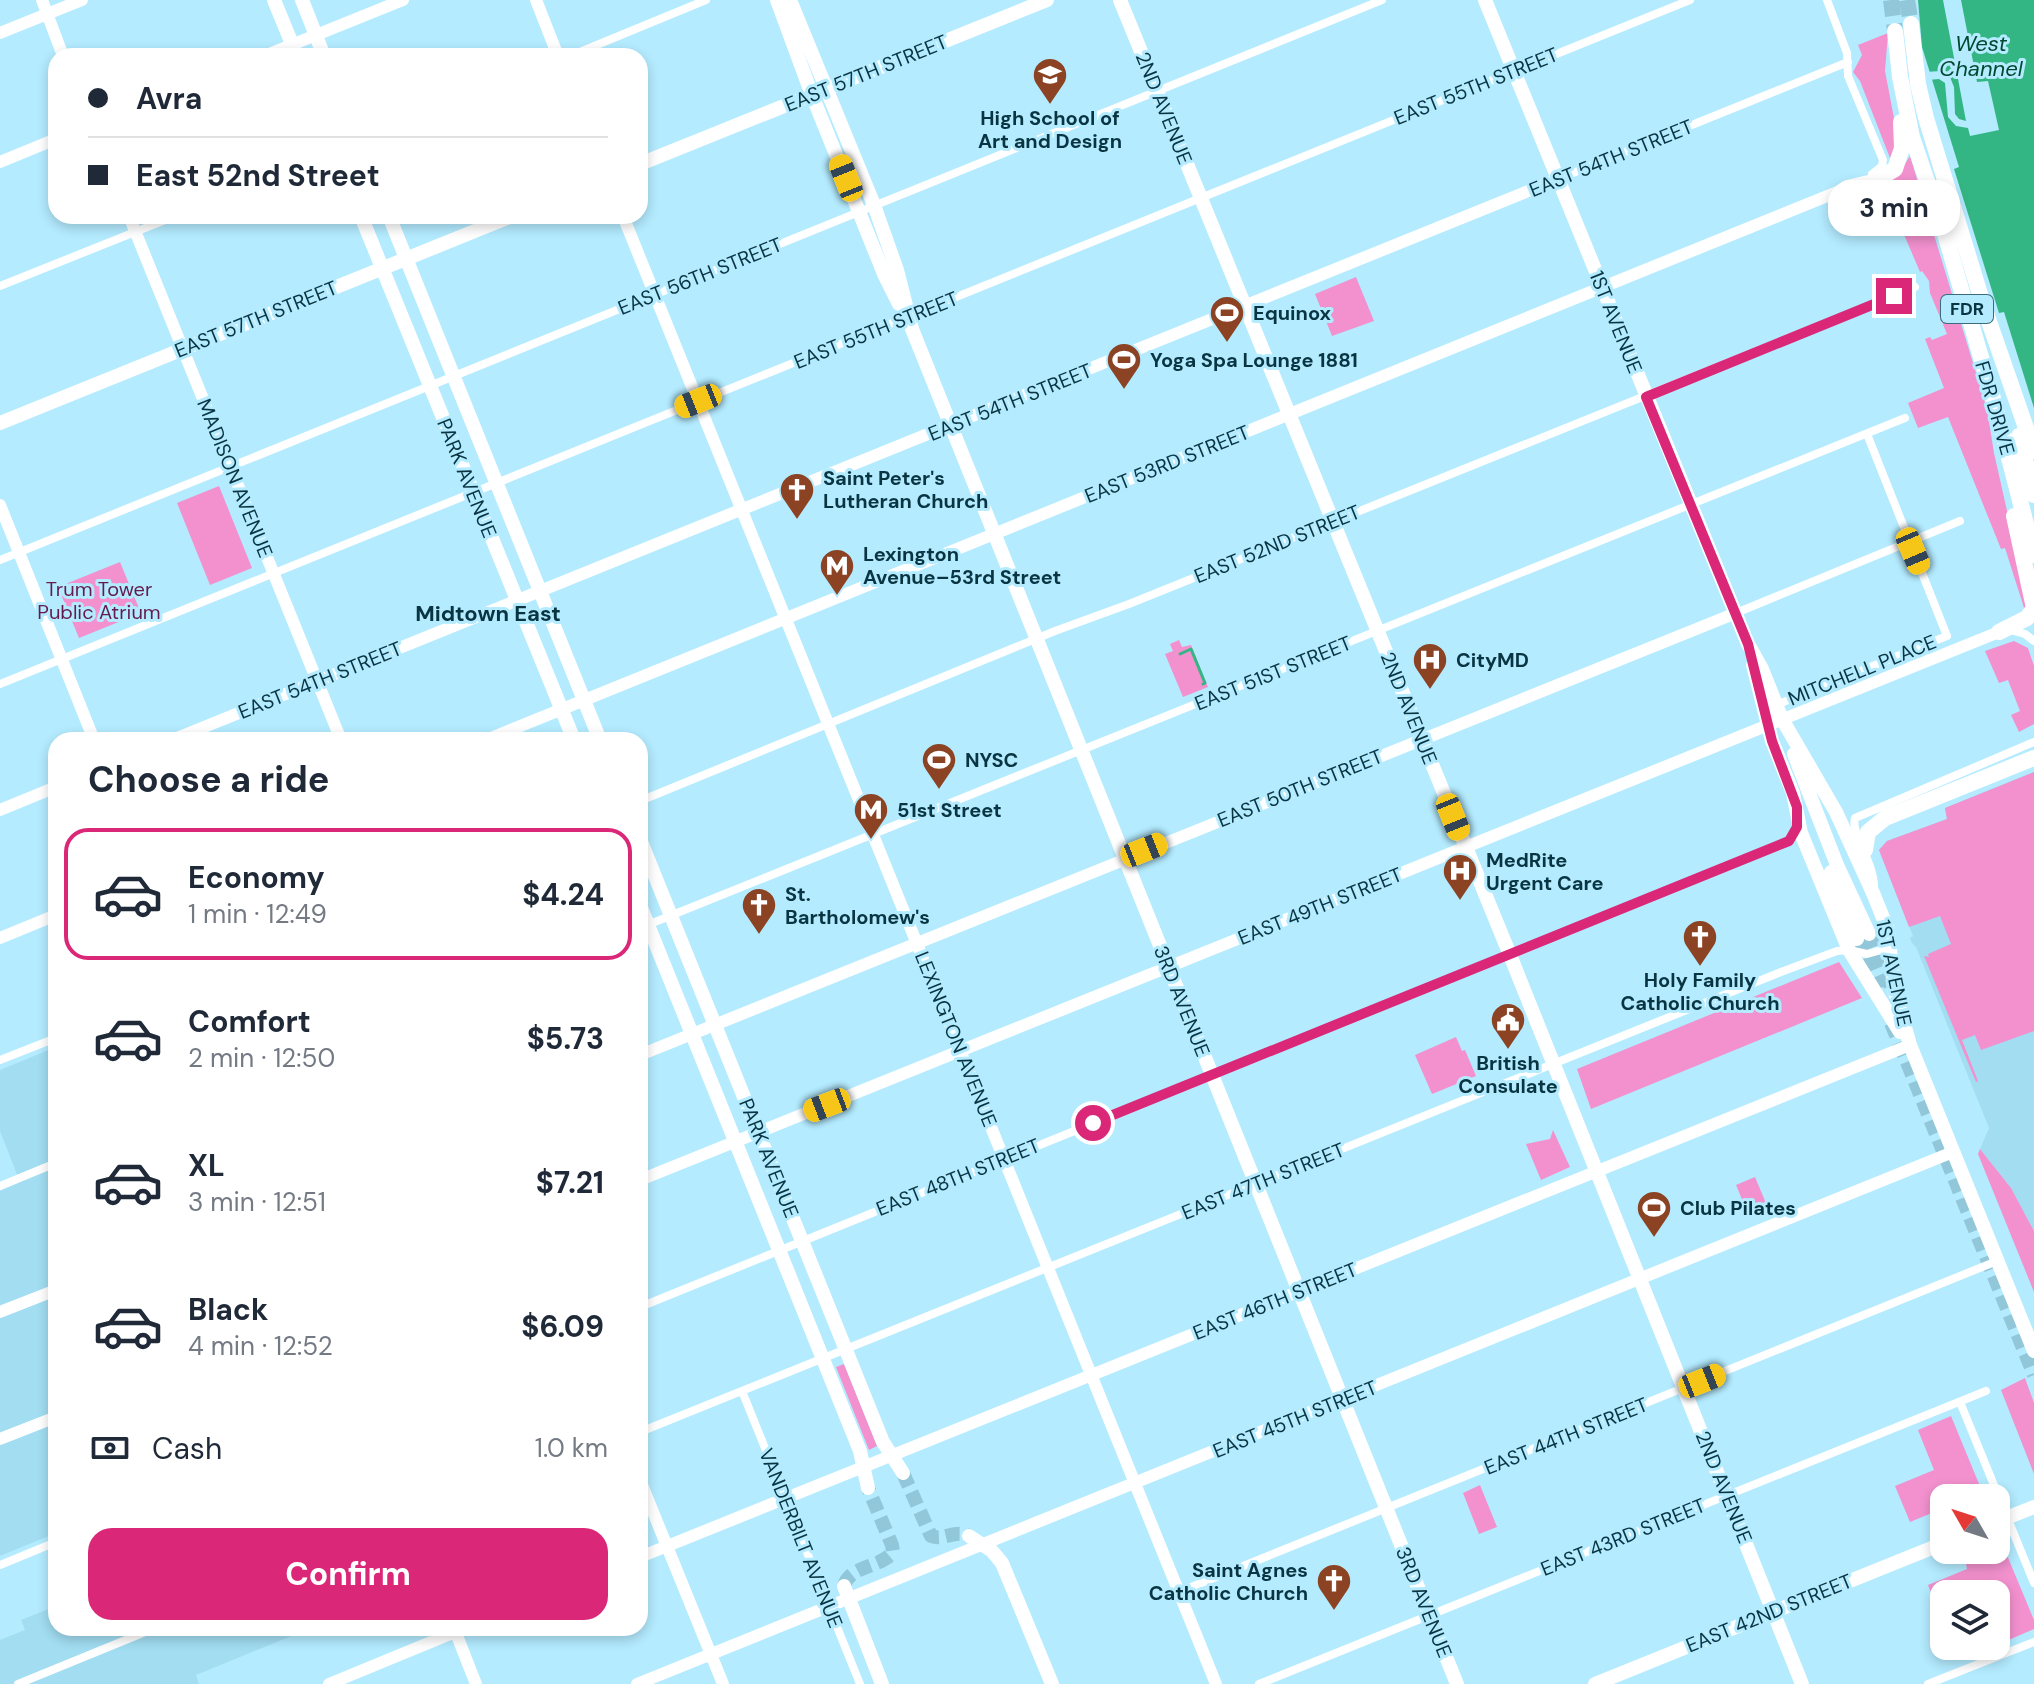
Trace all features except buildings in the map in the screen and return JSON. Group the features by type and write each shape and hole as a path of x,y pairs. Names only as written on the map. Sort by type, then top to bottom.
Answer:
{"highway":[{"name":"FDR DRIVE","path":"2034,451 1984,307 1926,118 1903,27 1902,88 1915,145 1945,234 2008,451 2034,555"},
{"path":"1847,188 1882,178 1898,165 1902,148 1902,88"},
{"path":"2013,391 2019,435 2034,495"},
{"path":"1999,632 2033,614 2034,608 2011,502 2008,451"},
{"path":"1865,850 1866,837 1872,828 2033,748"}],"main road":[{"path":"42,0 60,48"},
{"path":"0,33 82,0"},
{"path":"274,0 293,48"},
{"path":"302,0 321,48"},
{"path":"297,48 316,36 403,0"},
{"path":"536,0 555,48"},
{"name":"3RD AVENUE","path":"777,0 884,274 907,318 1457,1684"},
{"name":"3RD AVENUE","path":"790,0 874,205 897,270 907,318"},
{"name":"EAST 57TH STREET","path":"648,161 1047,0"},
{"name":"2ND AVENUE","path":"1120,0 1510,955 1802,1684"},
{"name":"1ST AVENUE","path":"1485,0 1690,506 1748,644 1762,669 1776,716 1772,741 1793,793 1798,820 1910,1045"},
{"path":"801,67 805,33"},
{"path":"0,162 48,142"},
{"name":"EAST 54TH STREET","path":"192,732 1558,179"},
{"name":"EAST 53RD STREET","path":"505,732 1847,188"},
{"name":"MADISON AVENUE","path":"132,224 338,732"},
{"name":"PARK AVENUE","path":"364,224 571,732"},
{"name":"PARK AVENUE","path":"392,224 597,732"},
{"name":"EAST 57TH STREET","path":"0,423 492,224"},
{"name":"LEXINGTON AVENUE","path":"626,224 1216,1684"},
{"path":"0,505 91,732"},
{"name":"EAST 50TH STREET","path":"648,1052 1736,613"},
{"name":"EAST 49TH STREET","path":"648,1177 1465,848 1776,716 1999,632"},
{"name":"1ST AVENUE","path":"1748,644 1758,689 1836,812 1888,930 1896,1000 1910,1045 2034,1351"},
{"path":"1776,716 1837,865 1858,941"},
{"path":"0,810 48,790"},
{"name":"PARK AVENUE","path":"648,859 883,1442 903,1473"},
{"path":"0,938 48,918"},
{"name":"PARK AVENUE","path":"648,935 692,1034 860,1451 868,1488"},
{"name":"EAST 46TH STREET","path":"648,1553 1910,1045"},
{"name":"EAST 45TH STREET","path":"637,1684 1953,1152"},
{"path":"0,1312 48,1293"},
{"path":"0,1439 48,1420"},
{"path":"648,1499 723,1684"},
{"path":"2010,1516 2034,1507"},
{"path":"969,1536 992,1551 1002,1563 1052,1684"},
{"name":"EAST 42ND STREET","path":"1595,1684 1930,1549"},
{"path":"844,1586 882,1684"},
{"path":"329,1684 442,1636"},
{"path":"460,1636 476,1684"}],"street":[{"path":"589,48 706,0"},
{"name":"EAST 56TH STREET","path":"0,560 1382,0"},
{"name":"EAST 55TH STREET","path":"0,684 1690,0"},
{"path":"1827,0 1847,53 1848,76 1883,162 1871,175 1847,188"},
{"name":"EAST 54TH STREET","path":"1558,179 1848,62"},
{"path":"0,286 156,224"},
{"name":"EAST 52ND STREET","path":"648,798 1915,287"},
{"name":"EAST 51ST STREET","path":"648,924 1905,418"},
{"path":"1867,434 1909,542"},
{"name":"EAST 50TH STREET","path":"1736,613 1960,521"},
{"name":"MITCHELL PLACE","path":"1776,716 1947,636 1909,542"},
{"path":"1999,632 2016,631 2034,641"},
{"path":"1873,893 1874,874 1853,826 1857,816 2033,748"},
{"name":"EAST 48TH STREET","path":"648,1304 1785,843 1794,833 1798,820"},
{"name":"EAST 47TH STREET","path":"648,1429 1858,941 1867,954 1889,948"},
{"path":"0,1060 48,1041"},
{"path":"0,1186 48,1166"},
{"name":"EAST 44TH STREET","path":"1179,1592 1997,1261"},
{"name":"VANDERBILT AVENUE","path":"742,1391 860,1684"},
{"name":"EAST 43RD STREET","path":"1259,1684 1986,1391"},
{"path":"1960,1402 2034,1583"},
{"path":"0,1565 48,1545"},
{"path":"18,1684 135,1636"},
{"path":"1928,1684 2034,1642"}],"shaded area":[{"path":"2034,772 2034,1231 2011,1188 1980,1149 1989,1128 1910,938 1913,936 1879,850 1887,841 1947,819 1945,808"},
{"path":"48,1050 48,1536 0,1556 0,1191 20,1182 0,1131 0,1070"},
{"path":"48,1609 48,1636 291,1636 196,1675 199,1684 0,1684 0,1640 25,1630 21,1620"}],"green space":[{"path":"1888,33 1885,71 1898,139 1890,158 1860,81 1853,72 1862,55 1858,45"},
{"path":"1910,156 1987,409 2028,604 2025,611 2005,548 2001,549 1948,417 1918,428 1908,403 1944,388 1925,339 1930,337 1932,340 1947,334 1930,293 1929,281 1920,272 1882,183 1903,167"},
{"path":"1356,277 1374,321 1332,336 1315,294"},
{"path":"219,486 252,568 210,585 177,503"},
{"name":"Trum Tower Public Atrium","path":"120,562 141,613 79,638 58,587"},
{"path":"1179,640 1182,647 1191,645 1208,687 1183,697 1165,654 1173,651 1170,644"},
{"path":"2014,641 2028,648 2034,666 2034,724 2019,732 2011,715 2020,711 2008,680 1999,683 1985,651"},
{"path":"2034,772 2034,1031 1981,1050 1975,1035 1962,1040 1976,1082 1924,956 1929,957 1928,954 1951,944 1940,916 1909,927 1879,850 1887,841 1947,819 1945,808"},
{"path":"1839,962 1862,998 1591,1109 1577,1069"},
{"path":"1456,1037 1476,1076 1432,1094 1415,1055"},
{"path":"1553,1130 1570,1167 1541,1180 1526,1144 1550,1139"},
{"path":"1980,1149 2011,1188 2034,1231 2034,1292 1978,1154"},
{"path":"1755,1177 1768,1208 1749,1216 1736,1185"},
{"path":"844,1364 877,1446 869,1450 836,1367"},
{"path":"2025,1378 2034,1403 2034,1474 2001,1390"},
{"path":"1951,1416 1979,1484 1930,1484 1930,1514 1910,1522 1895,1486 1934,1470 1918,1430"},
{"path":"1480,1485 1497,1527 1479,1534 1463,1493"},
{"path":"2010,1562 2034,1620 2034,1629 2010,1639 2010,1580 1940,1580 1967,1569 1966,1564"}],"water":[{"name":"West Channel","path":"1918,0 2034,0 2034,408 2004,312 1999,313 1954,169 1959,167 1922,47"}],"pier":[{"path":"1943,0 1961,0 1977,82 1988,81 1999,130 1970,136 1968,128 1956,126 1948,117 1945,83 1939,79 1928,80 1925,72 1941,71 1950,77 1954,87 1955,114 1966,121"}],"waterway":[{"path":"1180,654 1191,649 1203,684"}],"tunnel":[{"path":"1891,0 1895,31"},
{"path":"1907,0 1911,24"},
{"path":"1869,934 1892,990"},
{"path":"1857,939 1878,989"},
{"path":"1891,1023 2034,1375"},
{"path":"903,1473 931,1536 969,1536"},
{"path":"844,1586 852,1574 893,1552 868,1488"}],"place":[{"name":"High School of Art and Design","path":"1050,106"},
{"name":"Equinox","path":"1227,344"},
{"name":"Yoga Spa Lounge 1881","path":"1124,391"},
{"name":"Saint Peter's Lutheran Church","path":"797,521"},
{"name":"Lexington Avenue–53rd Street","path":"837,597"},
{"name":"CityMD","path":"1430,691"},
{"name":"NYSC","path":"939,791"},
{"name":"51st Street","path":"871,841"},
{"name":"MedRite Urgent Care","path":"1460,902"},
{"name":"St. Bartholomew's","path":"759,936"},
{"name":"Holy Family Catholic Church","path":"1700,968"},
{"name":"British Consulate","path":"1508,1051"},
{"name":"Club Pilates","path":"1654,1239"},
{"name":"Saint Agnes Catholic Church","path":"1334,1612"}],"district":[{"name":"Midtown East","path":"488,613"}],"route":[{"path":"1093,1123 1789,841 1797,827 1797,807 1772,741 1748,644 1646,397 1894,296"}]}
